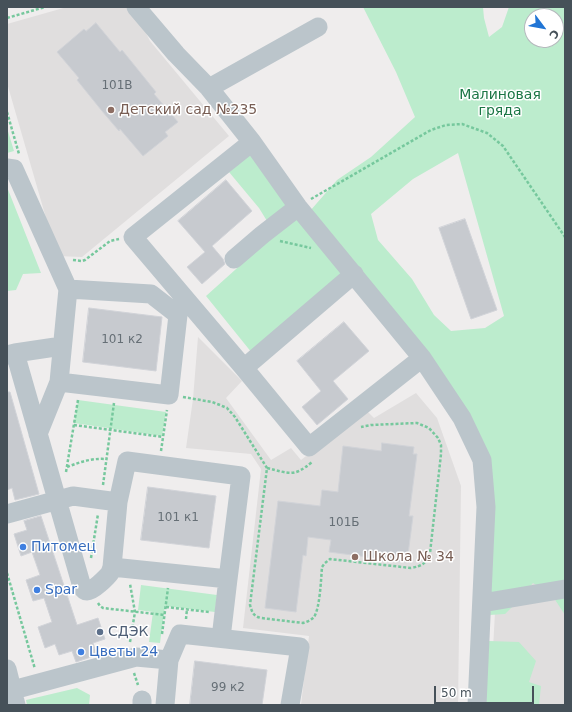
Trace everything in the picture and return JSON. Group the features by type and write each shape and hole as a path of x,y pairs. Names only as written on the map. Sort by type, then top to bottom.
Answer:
{"street":[{"path":"138,8 176,54 209,88 252,142 298,207 422,358 462,418 482,460 486,508 477,705"},
{"path":"209,88 318,27"},
{"path":"252,142 133,237 244,368 309,448 422,358"},
{"path":"13,161 14,169 68,289 59,382 38,434"},
{"path":"234,258 298,207"},
{"path":"151,294 158,267"},
{"path":"244,368 354,274"},
{"path":"59,382 169,395 178,315 151,294 68,289"},
{"path":"62,346 11,354 38,434 82,587 84,590 90,591 110,573 112,567 118,502 127,461 241,476 221,638"},
{"path":"7,514 73,496 118,502"},
{"path":"112,567 228,579"},
{"path":"482,603 565,589"},
{"path":"165,705 164,659 180,634 300,647 290,705"},
{"path":"10,684 39,683 136,657 164,659"}],"path":[{"path":"7,18 46,7"},
{"path":"7,112 13,161"},
{"path":"298,207 431,130 446,125 462,124 487,133 503,146 565,237"},
{"path":"262,235 264,238 317,249"},
{"path":"54,258 82,261 86,260 110,241 120,238 133,237"},
{"path":"159,465 169,395 212,402 227,408 235,417 267,468 250,605 252,612 261,618 303,623 314,617 317,609 322,567 330,559 411,568 424,564 430,553 441,445 438,438 429,428 417,422 360,427"},
{"path":"66,474 78,398"},
{"path":"74,425 163,437"},
{"path":"67,467 88,460 106,459"},
{"path":"267,468 290,474 302,470 314,461"},
{"path":"7,573 39,683"},
{"path":"164,659 164,615 170,573"},
{"path":"90,591 103,608 164,615"},
{"path":"166,607 224,614"}],"shaded area":[{"name":"Детский сад №235","path":"67,7 133,7 150,41 229,136 82,257 57,256 7,83 7,24"},
{"name":"Школа № 34","path":"198,337 242,381 226,398 271,460 291,448 301,460 365,409 374,418 416,393 437,418 461,486 458,705 301,705 309,636 243,628 261,469 251,454 186,448 193,399"},
{"path":"565,572 565,705 490,705 497,575"}],"green space":[{"name":"Малиновая гряда","path":"363,7 483,7 489,37 502,27 509,7 565,7 565,615 552,595 533,583 505,614 489,615 489,464 310,211 337,180 371,157 415,117 396,72","holes":["458,153 504,316 485,328 451,331 434,315 412,279 378,240 371,214 413,179"]},
{"path":"7,128 14,151 7,153"},
{"path":"251,153 344,273 252,353 206,296 275,234 259,208 229,172"},
{"path":"7,187 41,273 23,274 16,290 7,291"},
{"path":"78,400 166,412 162,436 74,423"},
{"path":"141,585 217,595 215,612 165,606 160,643 149,642 153,612 138,610"},
{"path":"489,641 519,642 536,661 529,682 541,686 539,705 485,705"},
{"path":"77,688 90,695 89,705 27,705 26,700"}],"building":[{"path":"96,23 120,52 122,50 156,92 154,94 178,122 165,132 168,136 143,156 102,111 77,80 79,78 57,52 84,29 86,31"},
{"path":"226,180 252,211 212,246 223,259 225,264 202,284 187,267 205,252 178,221"},
{"path":"465,219 497,310 471,319 439,228"},
{"path":"89,308 162,317 156,371 83,362"},
{"path":"344,322 369,351 333,381 348,399 317,425 302,407 321,391 297,361"},
{"path":"7,392 10,392 39,494 15,500 12,488 7,490"},
{"path":"382,443 414,447 413,454 417,454 409,516 413,516 407,562 329,552 331,540 308,537 306,556 303,555 296,612 265,608 278,501 320,506 322,490 338,492 343,446 381,451"},
{"path":"148,487 216,496 209,548 141,540"},
{"path":"41,516 77,625 98,618 105,639 93,643 97,655 76,662 72,651 59,655 55,644 45,648 38,627 52,622 44,598 33,601 26,580 40,575 32,552 21,556 14,534 27,530 24,521"},
{"path":"195,661 267,670 262,705 190,705"}],"place":[{"name":"Детский сад №235","path":"111,110"},
{"name":"Питомец","path":"23,547"},
{"name":"Школа № 34","path":"355,557"},
{"name":"Spar","path":"37,590"},
{"name":"СДЭК","path":"100,632"},
{"name":"Цветы 24","path":"81,652"}]}
